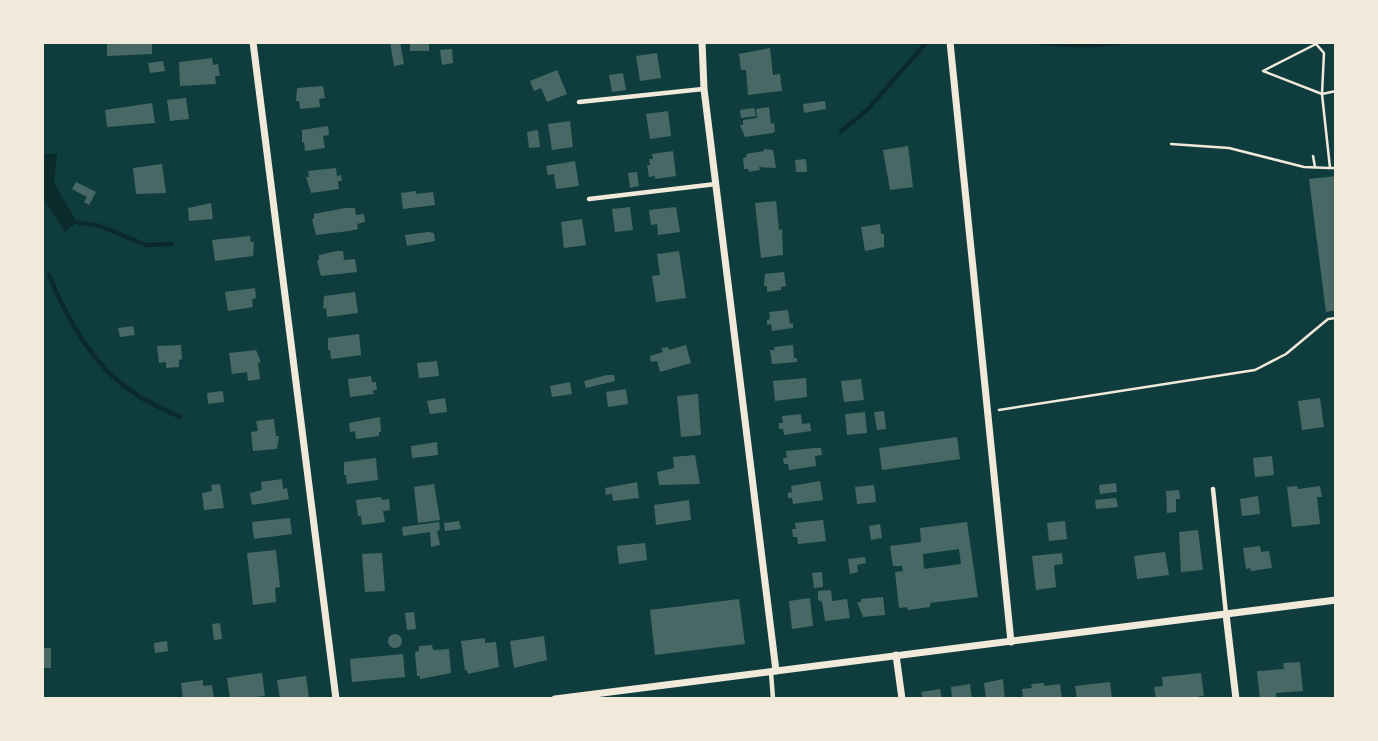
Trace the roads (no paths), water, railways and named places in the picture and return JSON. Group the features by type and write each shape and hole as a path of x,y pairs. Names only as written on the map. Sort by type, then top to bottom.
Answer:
{"street":[{"path":"254,42 336,699"},
{"path":"702,42 704,89 773,671"},
{"path":"950,42 1011,642"},
{"path":"555,699 1336,600"},
{"path":"1226,614 1236,699"},
{"path":"896,655 902,699"},
{"path":"649,688 651,699"}],"lane":[{"path":"579,102 704,89"},
{"path":"589,199 717,184"},
{"path":"1213,489 1226,614"},
{"path":"773,671 774,699"}],"water":[{"path":"42,154 57,154 54,183 77,222 65,232 45,202 42,204"}],"waterway":[{"path":"841,131 867,110 927,42"},
{"path":"1038,42 1080,45 1122,42"},
{"path":"77,222 100,226 146,245 172,244"},
{"path":"49,275 74,326 95,357 137,395 180,417"}]}
